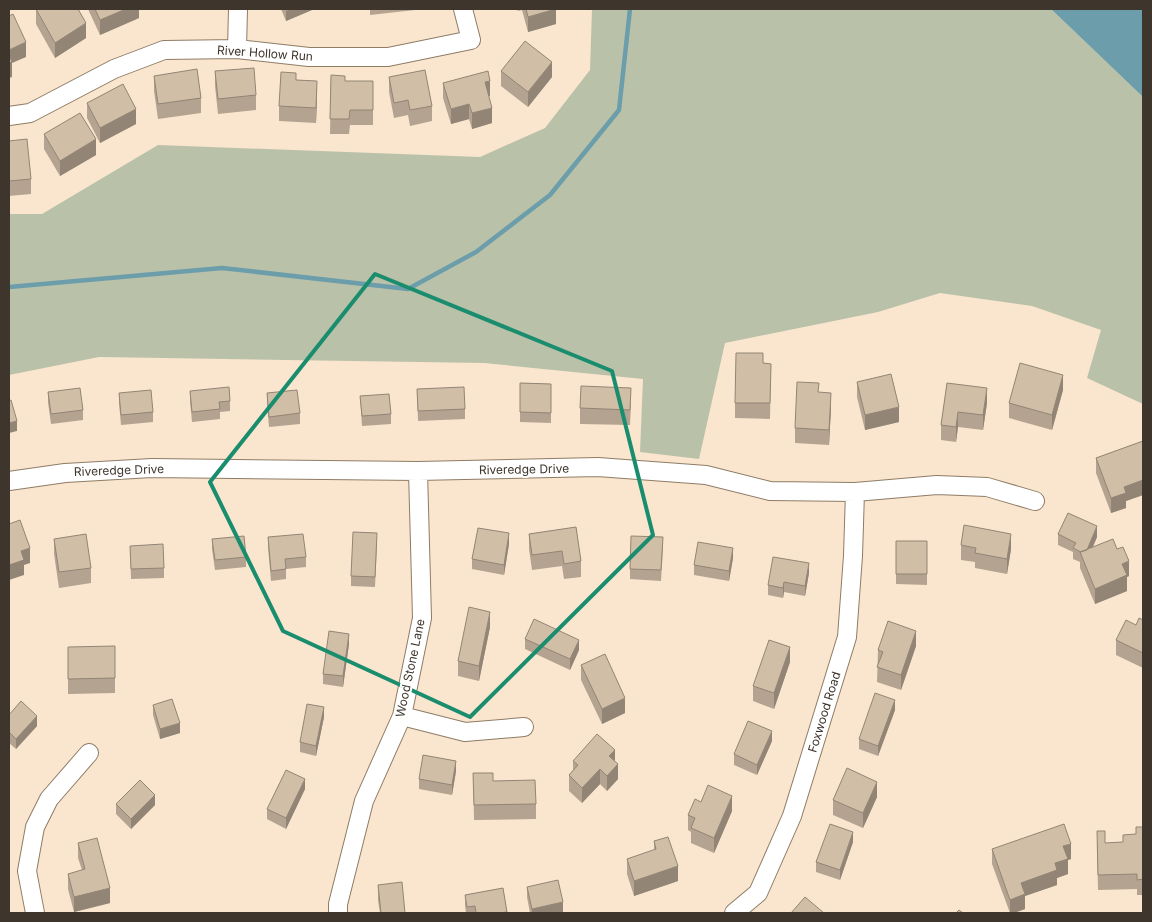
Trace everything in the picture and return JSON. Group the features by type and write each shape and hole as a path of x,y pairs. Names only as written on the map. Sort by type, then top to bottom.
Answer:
{"street":[{"path":"238,9 238,49"},
{"name":"River Hollow Run","path":"9,116 30,113 114,69 164,50 238,49 309,57 388,57 471,40 463,9"},
{"name":"Riveredge Drive","path":"9,481 65,473 152,468 418,471 598,467 650,469 706,475 770,491 855,492 947,485 986,488 1035,501"},
{"name":"Wood Stone Lane","path":"338,913 338,904 364,801 402,716 422,618 418,471"},
{"name":"Foxwood Road","path":"734,913 758,892 792,816 847,637 853,556 855,492"},
{"path":"402,716 464,732 524,727"},
{"path":"35,913 27,871 35,827 49,799 89,753"}],"highlighted area":[{"path":"375,274 612,371 653,535 470,717 283,631 210,482"}],"green space":[{"path":"592,9 1051,9 1143,97 1143,404 1087,378 1101,330 1032,306 940,293 878,312 725,343 699,459 640,452 643,379 484,363 99,357 9,375 9,214 42,214 158,145 480,157 545,128 590,70"}],"water":[{"path":"1051,9 1143,9 1143,97"}],"building":[{"path":"36,9 78,9 86,23 55,43"},
{"path":"95,9 126,9 100,20"},
{"path":"526,9 556,9 528,17"},
{"path":"13,14 26,42 9,50 9,16"},
{"path":"525,41 552,62 528,92 501,71"},
{"path":"254,68 256,95 218,99 215,71"},
{"path":"197,69 201,98 158,104 154,76"},
{"path":"425,70 432,106 410,110 408,100 394,103 389,77"},
{"path":"488,71 490,81 485,82 492,108 472,113 469,104 451,109 443,83"},
{"path":"281,72 296,73 296,80 317,81 316,108 279,106"},
{"path":"331,75 345,76 345,81 373,81 373,110 350,110 349,119 330,119"},
{"path":"123,84 136,109 100,128 87,103"},
{"path":"80,113 96,139 60,161 44,134"},
{"path":"27,139 31,179 9,181 9,141"},
{"path":"736,353 763,353 763,363 771,364 770,403 735,403"},
{"path":"1020,363 1063,375 1052,415 1009,403"},
{"path":"891,374 899,407 865,415 857,382"},
{"path":"797,382 819,383 818,392 831,393 829,430 795,428"},
{"path":"520,383 551,384 551,413 520,412"},
{"path":"947,383 987,388 983,415 958,412 956,427 941,425"},
{"path":"581,386 631,388 630,410 580,408"},
{"path":"229,387 230,401 219,402 220,409 192,412 190,391"},
{"path":"464,387 465,409 418,411 417,389"},
{"path":"80,388 83,410 51,414 48,392"},
{"path":"151,390 153,412 121,415 119,393"},
{"path":"297,390 300,413 269,417 267,393"},
{"path":"389,394 391,414 362,416 360,396"},
{"path":"11,400 17,421 9,423 9,401"},
{"path":"1143,441 1143,480 1124,487 1126,493 1111,498 1096,458"},
{"path":"1068,513 1097,526 1087,550 1081,552 1073,548 1076,543 1058,534"},
{"path":"20,520 30,548 21,551 24,560 9,565 9,524"},
{"path":"964,525 1011,534 1007,559 975,553 976,548 961,545"},
{"path":"576,527 581,561 564,564 562,551 532,555 529,534"},
{"path":"478,528 509,533 504,565 472,559"},
{"path":"353,532 377,533 375,577 351,576"},
{"path":"86,534 91,568 59,572 54,539"},
{"path":"303,534 306,557 285,559 286,569 271,571 268,537"},
{"path":"244,536 246,557 215,560 212,539"},
{"path":"631,536 663,537 661,570 630,569"},
{"path":"1113,539 1117,549 1123,547 1129,561 1122,564 1127,575 1095,589 1080,552"},
{"path":"896,541 927,541 927,574 896,574"},
{"path":"698,542 733,548 729,571 694,565"},
{"path":"163,544 164,568 131,569 130,546"},
{"path":"773,557 809,563 805,586 784,582 783,588 768,585"},
{"path":"469,607 490,612 479,666 458,661"},
{"path":"1139,618 1143,620 1143,653 1116,640 1126,620 1136,625"},
{"path":"534,619 579,640 570,659 525,639"},
{"path":"888,621 916,631 901,675 877,667 883,652 878,650"},
{"path":"329,631 349,634 343,676 323,674"},
{"path":"769,640 790,647 774,693 753,686"},
{"path":"115,646 115,678 68,679 68,647"},
{"path":"605,654 625,698 602,709 581,665"},
{"path":"875,693 895,700 878,746 859,739"},
{"path":"172,699 180,723 160,729 153,705"},
{"path":"21,701 37,716 16,739 9,732 9,715"},
{"path":"307,704 324,707 316,746 300,742"},
{"path":"748,721 772,731 757,765 734,754"},
{"path":"597,734 615,750 609,756 618,764 607,776 600,769 582,788 569,775 578,765 573,761"},
{"path":"423,755 456,761 452,785 419,779"},
{"path":"847,768 877,782 863,813 833,800"},
{"path":"286,770 305,779 286,818 267,809"},
{"path":"473,773 493,773 493,781 535,780 536,804 474,805"},
{"path":"140,780 155,795 131,819 116,804"},
{"path":"708,785 732,796 714,838 691,828 695,818 688,815 695,799 701,802"},
{"path":"830,824 853,832 840,870 816,862"},
{"path":"1064,824 1071,844 1063,846 1068,859 1055,863 1057,870 1021,883 1025,894 1010,900 992,849"},
{"path":"1136,827 1143,827 1143,879 1137,880 1137,874 1098,875 1097,831 1105,831 1105,843 1123,842 1123,835 1136,834"},
{"path":"668,837 678,866 634,881 627,859 656,849 654,841"},
{"path":"97,838 110,888 74,897 68,874 85,869 78,843"},
{"path":"558,880 563,902 532,909 527,887"},
{"path":"402,882 405,913 381,913 378,885"},
{"path":"503,888 507,912 476,913 475,906 467,907 465,895"},
{"path":"805,897 824,913 791,913"}],"waterway":[{"path":"9,287 222,268 408,289 476,252 550,195 619,110 630,9"}]}
